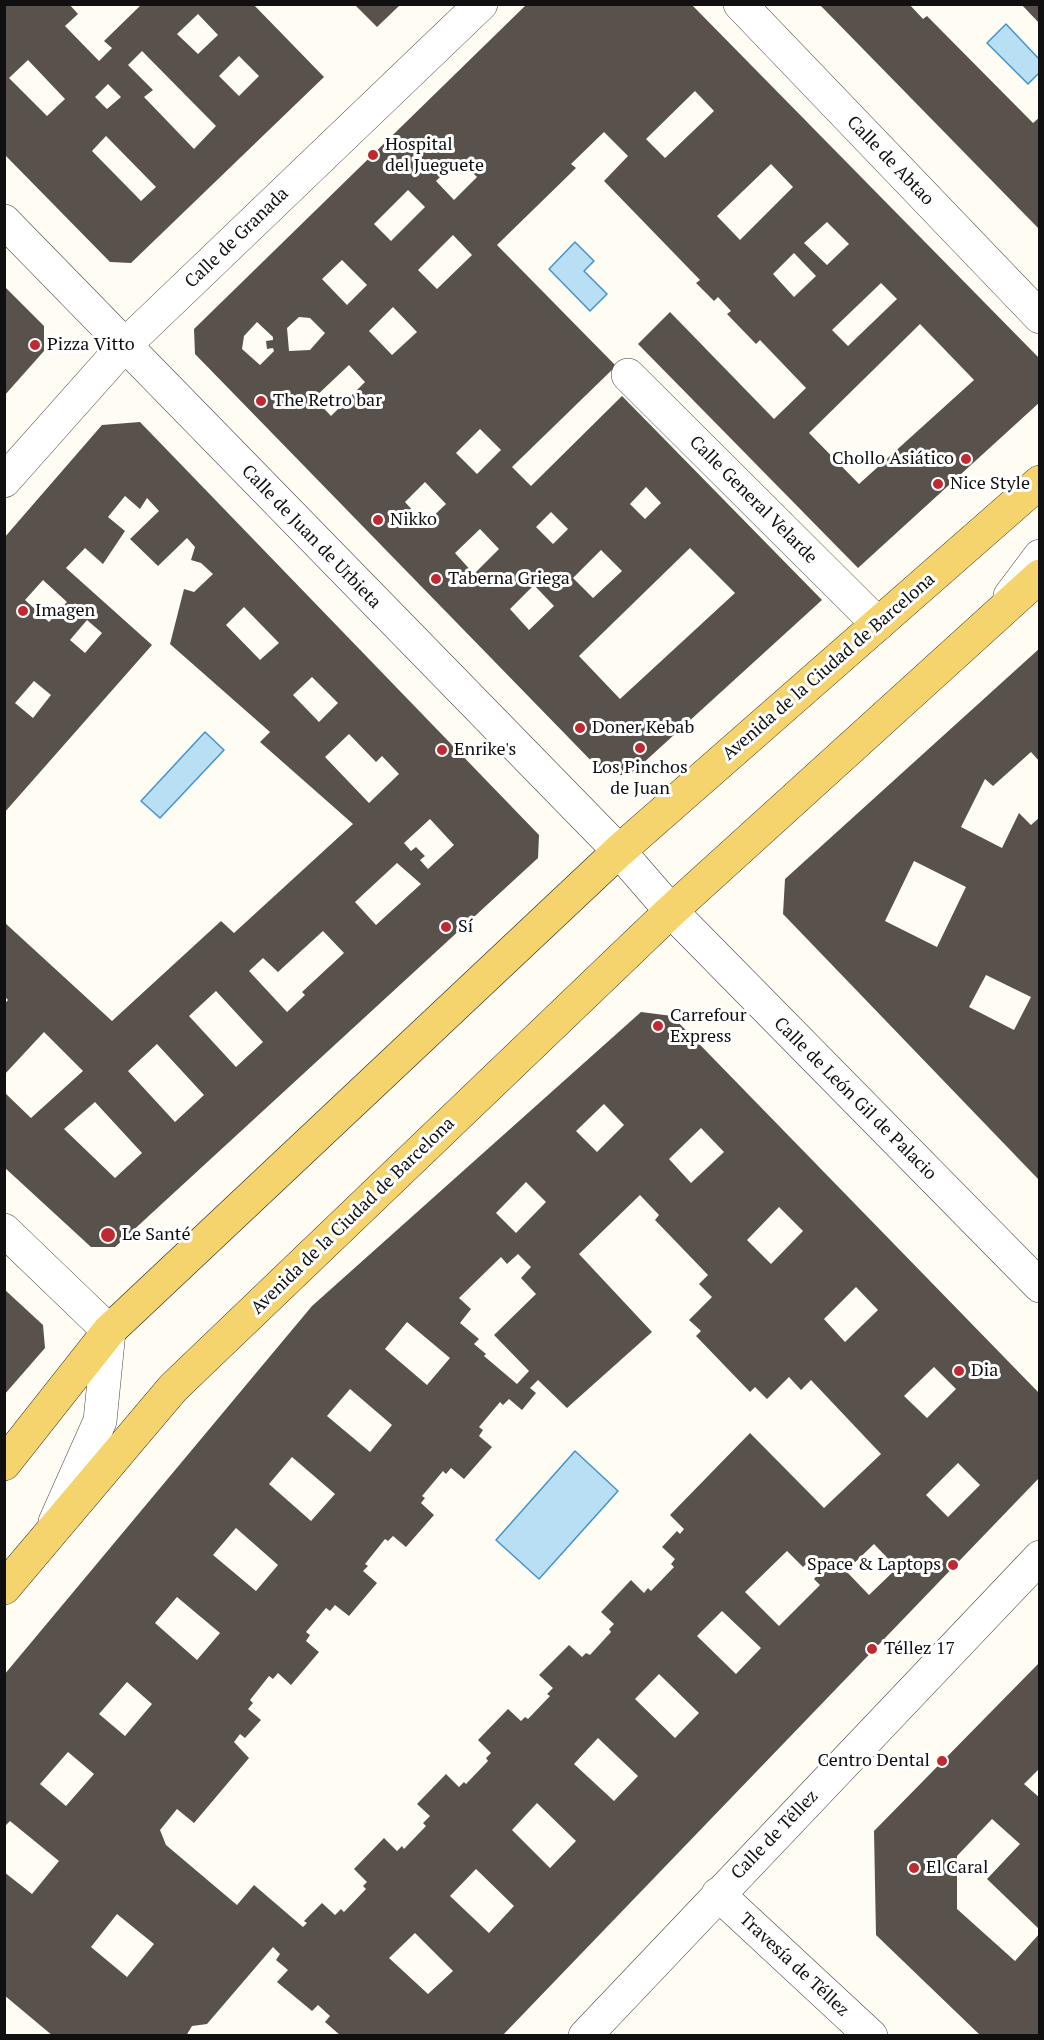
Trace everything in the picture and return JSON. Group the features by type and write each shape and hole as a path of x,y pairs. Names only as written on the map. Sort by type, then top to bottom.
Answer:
{"main road":[{"name":"Avenida de la Ciudad de Barcelona","path":"4,1464 109,1331 619,851 1040,482"},
{"name":"Avenida de la Ciudad de Barcelona","path":"4,1588 173,1388 671,911 1040,576"}],"street":[{"name":"Calle de Granada","path":"4,481 124,346 481,4"},
{"name":"Calle de Abtao","path":"740,4 1040,317"},
{"name":"Calle de Juan de Urbieta","path":"4,221 619,851"},
{"name":"Calle General Velarde","path":"628,375 878,624"},
{"name":"Avenida de la Ciudad de Barcelona","path":"997,615 1040,556"},
{"path":"619,851 671,911"},
{"name":"Calle de León Gil de Palacio","path":"671,911 1040,1286"},
{"path":"4,1230 109,1331"},
{"name":"Avenida de la Ciudad de Barcelona","path":"50,1534 100,1421 109,1331"},
{"name":"Calle de Téllez","path":"585,2036 1040,1557"},
{"name":"Travesía de Téllez","path":"718,1894 871,2036"}],"water":[{"path":"1006,24 1039,59 1039,73 1028,84 987,43"},
{"path":"575,242 594,261 584,271 607,294 590,311 549,269"},
{"path":"205,732 224,750 160,818 141,801"},
{"path":"575,1451 618,1491 539,1579 496,1540"}],"building":[{"path":"4,4 69,4 78,14 65,26 99,61 112,48 104,41 142,4 253,4 324,77 131,263 110,262 4,154","holes":["198,14 218,35 198,54 177,34","142,51 216,126 194,149 144,97 153,90 128,65","239,56 259,76 239,96 219,76","28,60 65,99 47,116 9,78","108,84 121,97 107,109 95,97","106,136 156,187 141,201 92,151"]},
{"path":"819,4 909,4 923,19 927,16 1033,123 1040,117 1040,230"},
{"path":"1021,4 1040,4 1040,24"},
{"path":"355,5 400,5 377,27"},
{"path":"526,5 692,5 1040,359 1040,402 858,568 638,344 670,312 774,419 806,388 760,340 756,344 727,314 731,311 718,297 714,301 696,283 700,280 604,181 628,156 604,132 571,164 576,168 497,245 616,366 512,467 531,486 622,396 822,600 630,775 605,775 195,354 194,329","holes":["695,91 714,111 665,158 646,139","459,159 477,177 454,200 436,181","771,164 793,187 740,240 717,216","408,190 425,207 391,241 374,224","827,222 849,244 827,265 804,243","453,235 472,255 437,289 418,270","794,253 816,276 794,297 773,274","342,260 367,285 347,305 322,279","881,283 897,299 848,346 832,330","393,307 417,332 392,355 369,331","299,317 310,318 325,333 310,350 289,351 287,328","257,322 273,337 273,340 266,341 267,349 273,348 274,351 260,365 242,349 244,336","920,324 974,380 859,484 809,433","349,365 365,382 331,416 314,398","480,429 501,450 477,474 456,453","425,482 446,504 425,524 405,502","646,487 661,503 645,519 630,504","551,512 568,529 553,544 536,527","480,529 499,549 474,574 455,553","690,548 735,593 620,699 579,656","601,550 622,571 593,598 573,578","534,585 554,606 529,630 510,609"]},
{"path":"4,286 44,326 44,351 4,396"},
{"path":"140,422 539,835 538,858 115,1247 91,1247 4,1167 4,1092 31,1118 83,1071 44,1032 4,1075 4,1004 8,1000 4,996 4,922 112,1021 221,921 234,933 353,824 260,742 270,732 170,644 184,589 194,592 213,574 201,563 191,560 195,547 187,538 158,566 130,539 159,511 147,498 140,509 125,496 108,517 125,531 103,564 85,548 66,568 152,645 4,813 4,538 102,425","holes":["43,580 67,602 49,622 25,600","244,607 279,643 260,660 226,625","87,620 102,633 85,653 70,640","312,677 338,703 319,722 293,695","34,681 51,695 33,718 15,703","349,734 376,762 382,756 399,774 369,803 325,757","430,819 454,845 428,869 420,860 425,856 416,847 411,851 404,843","397,863 421,884 376,925 355,902","323,931 344,953 302,992 305,995 287,1012 249,971 263,958 278,972","216,991 263,1042 236,1067 189,1016","157,1044 204,1095 175,1122 128,1071","95,1102 142,1153 115,1178 64,1129"]},
{"path":"1040,648 1040,762 1031,752 993,786 985,779 961,827 1002,848 1019,813 1031,825 1040,817 1040,1181 783,914 785,879","holes":["914,861 966,887 937,947 885,921","986,975 1031,997 1014,1030 969,1007"]},
{"path":"641,1012 672,1016 1040,1394 1040,1477 502,2036 341,2036 325,2022 330,2016 318,2005 312,2011 277,1982 288,1970 276,1960 280,1954 273,1947 207,2024 192,2026 186,2036 53,2036 4,1995 4,1872 32,1894 59,1861 10,1821 4,1827 4,1675 312,1306","holes":["604,1104 624,1125 597,1152 576,1131","701,1128 724,1152 691,1183 669,1159","526,1182 546,1202 516,1233 496,1213","640,1195 659,1215 655,1220 708,1275 699,1284 712,1297 689,1320 701,1331 696,1336 750,1392 755,1387 767,1399 789,1377 801,1390 811,1380 881,1454 824,1508 750,1433 670,1515 684,1529 680,1534 677,1531 662,1547 675,1559 671,1564 674,1567 651,1591 648,1588 644,1593 631,1580 601,1612 614,1624 609,1629 611,1632 590,1655 586,1653 582,1657 569,1645 539,1675 553,1688 547,1694 550,1696 528,1719 525,1717 521,1721 508,1709 478,1740 491,1753 486,1758 488,1761 466,1784 464,1782 459,1787 446,1774 417,1804 430,1816 423,1823 426,1826 404,1849 402,1846 397,1851 384,1838 354,1869 367,1882 363,1886 366,1889 344,1912 341,1909 335,1915 322,1903 304,1921 307,1923 303,1927 254,1885 237,1905 166,1845 160,1830 177,1809 194,1823 249,1758 234,1742 240,1734 245,1738 261,1720 248,1709 253,1703 250,1700 269,1676 273,1679 278,1673 291,1685 319,1652 306,1641 310,1635 306,1632 326,1608 330,1611 335,1605 349,1616 377,1583 363,1571 368,1566 365,1564 385,1539 388,1541 393,1536 406,1547 434,1515 421,1503 425,1498 422,1496 443,1471 446,1474 451,1468 464,1479 492,1447 479,1436 483,1430 479,1427 500,1402 503,1405 509,1399 522,1410 536,1393 530,1388 538,1380 567,1408 652,1332 579,1254","779,1207 803,1231 771,1264 747,1240","518,1254 531,1267 521,1278 536,1294 494,1335 529,1371 517,1384 484,1356 486,1354 474,1344 479,1339 460,1323 471,1309 459,1298 501,1257 507,1264","856,1287 878,1310 845,1342 824,1319","407,1322 450,1358 427,1385 385,1349","934,1367 956,1389 927,1418 904,1396","350,1389 392,1425 370,1452 327,1416","292,1457 335,1494 311,1521 269,1484","958,1463 980,1485 948,1517 926,1495","236,1528 278,1565 256,1591 213,1555","874,1544 897,1568 869,1595 846,1571","787,1551 803,1567 811,1559 822,1570 814,1579 820,1585 779,1626 745,1592","177,1597 220,1633 197,1660 155,1623","722,1611 761,1648 736,1674 697,1636","659,1674 699,1713 675,1738 635,1699","127,1682 152,1704 125,1736 99,1714","598,1738 638,1776 614,1801 574,1764","68,1752 94,1774 66,1806 40,1784","537,1803 576,1841 550,1868 512,1830","476,1869 514,1906 489,1933 450,1896","117,1914 154,1944 127,1977 91,1947","415,1933 453,1971 428,1994 389,1958"]},
{"path":"4,1289 43,1325 45,1348 4,1395"},
{"path":"1040,1662 1040,1768 1024,1784 1040,1798 1040,1930 987,1879 1020,1844 992,1819 957,1856 957,1909 1015,1961 1040,1933 1040,2036 981,2036 876,1935 874,1831"}],"place":[{"name":"Hospital del Jueguete","path":"373,155"},
{"name":"Pizza Vitto","path":"35,345"},
{"name":"The Retro bar","path":"261,401"},
{"name":"Chollo Asiático","path":"966,459"},
{"name":"Nice Style","path":"938,484"},
{"name":"Nikko","path":"378,520"},
{"name":"Taberna Griega","path":"436,579"},
{"name":"Imagen","path":"23,611"},
{"name":"Doner Kebab","path":"580,728"},
{"name":"Los Pinchos de Juan","path":"640,748"},
{"name":"Enrike's","path":"442,750"},
{"name":"Sí","path":"446,927"},
{"name":"Carrefour Express","path":"658,1026"},
{"name":"Le Santé","path":"108,1235"},
{"name":"Dia","path":"959,1371"},
{"name":"Space & Laptops","path":"953,1565"},
{"name":"Téllez 17","path":"872,1649"},
{"name":"Centro Dental","path":"942,1761"},
{"name":"El Caral","path":"914,1868"}]}
